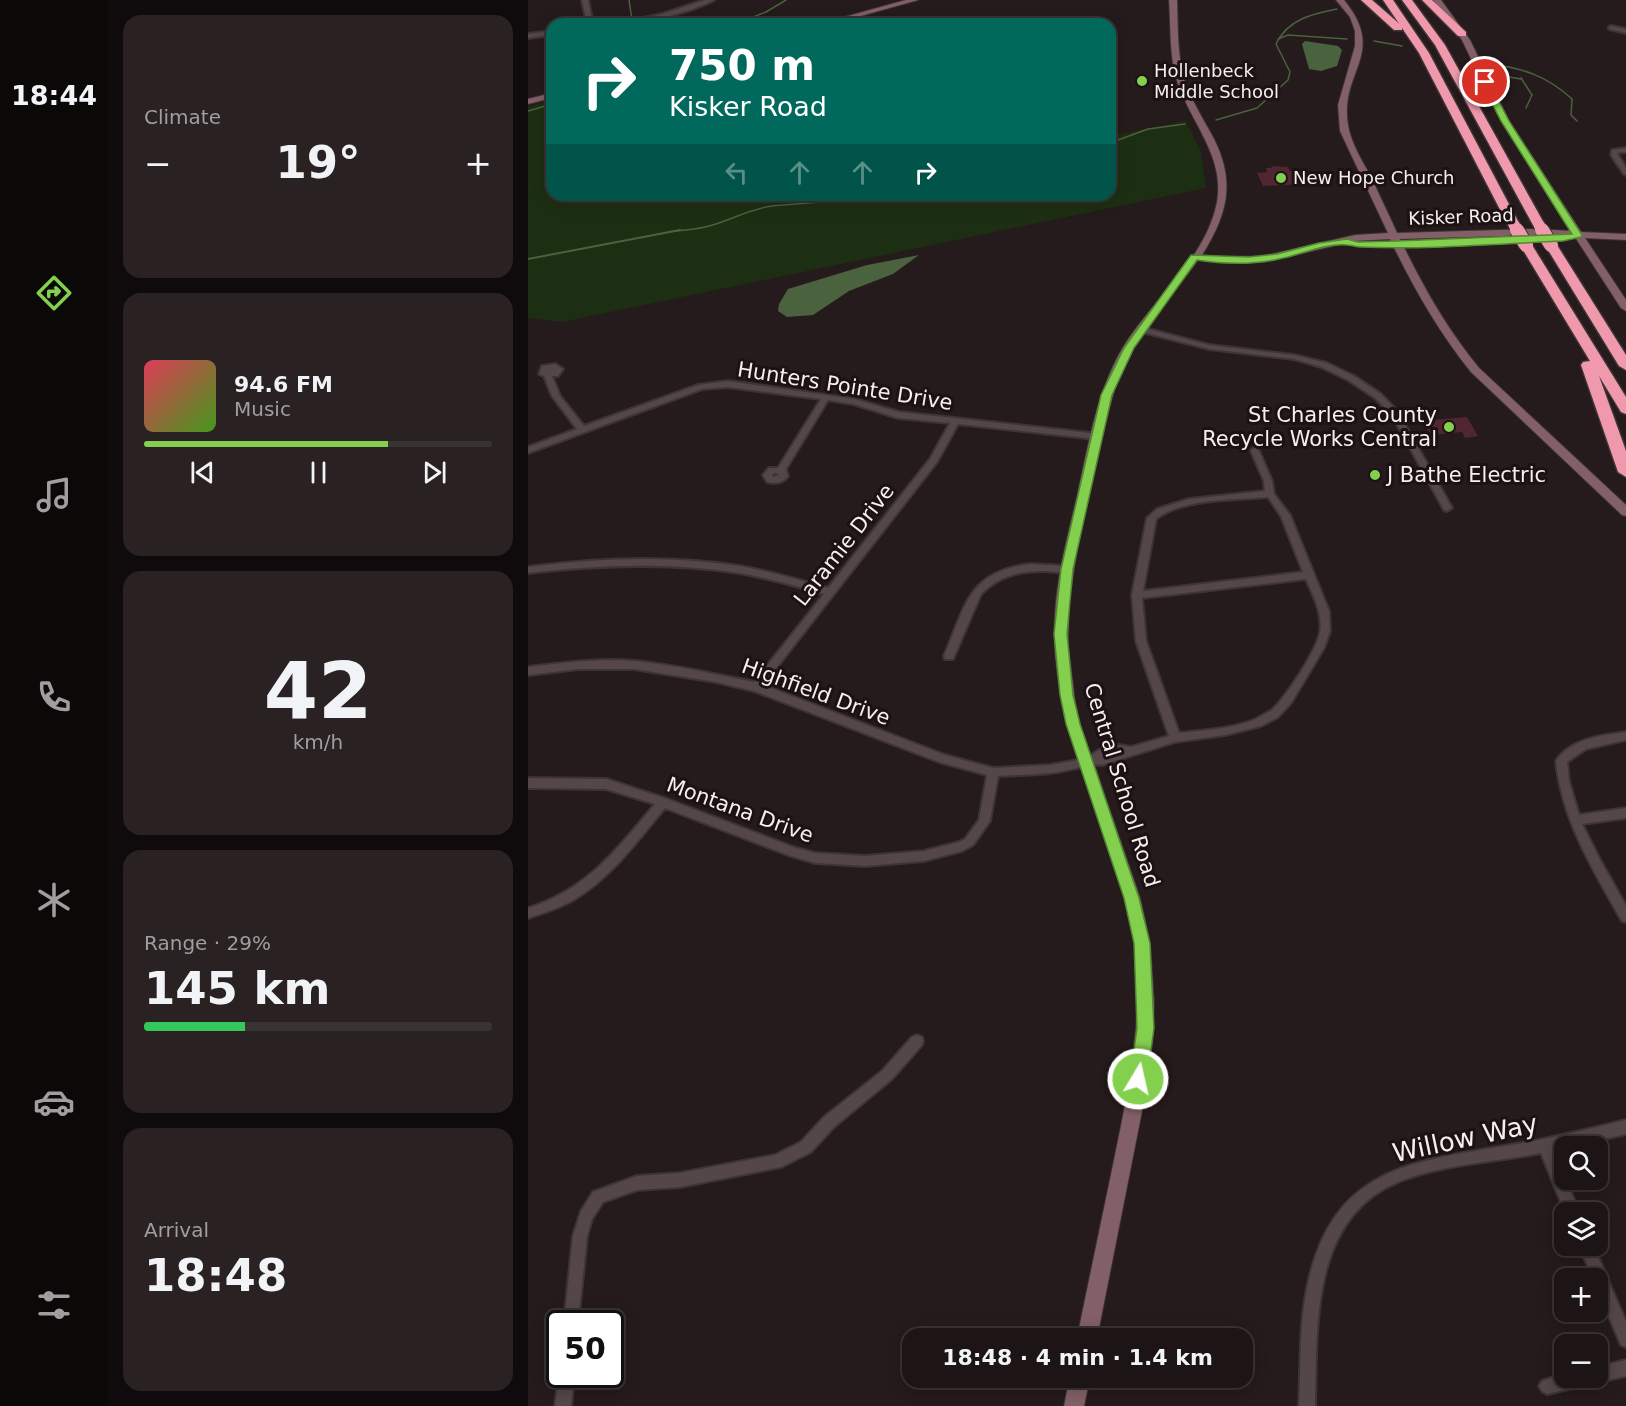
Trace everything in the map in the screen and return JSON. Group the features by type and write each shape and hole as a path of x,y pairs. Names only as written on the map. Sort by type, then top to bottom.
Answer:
{"highway":[{"path":"1366,0 1396,25 1431,66"},
{"path":"1388,0 1406,24 1431,66 1514,225 1626,409"},
{"path":"1407,0 1436,39 1539,225 1626,366"},
{"path":"1427,0 1462,34"},
{"path":"1568,316 1604,405 1626,472"}],"main road":[{"path":"846,18 914,0"},
{"name":"Central School Road","path":"1089,1328 1134,1102 1144,1044 1146,1004 1142,943 1132,898 1091,761 1073,724 1060,634 1067,569 1096,436 1115,374 1141,329 1195,257 1214,226 1221,205 1223,174 1212,142 1181,82 1173,0"},
{"path":"1340,0 1356,20 1361,39 1342,104 1343,126 1395,240 1435,316 1459,353 1493,388 1626,512"},
{"path":"1437,0 1462,34 1501,114 1626,308"},
{"path":"528,102 546,97"},
{"name":"Kisker Road","path":"1195,257 1222,260 1263,259 1347,242 1358,244 1395,240 1563,238 1578,235 1626,237"},
{"path":"1074,1406 1078,1388"}],"street":[{"path":"585,0 589,18"},
{"path":"655,18 711,0"},
{"path":"684,1 693,7"},
{"path":"1611,28 1626,31"},
{"path":"528,36 546,34"},
{"path":"1626,150 1614,151 1614,156 1626,173"},
{"path":"1141,329 1209,347 1294,357 1324,365 1351,378 1378,396 1395,414 1447,508"},
{"path":"549,376 548,381 554,392 582,430"},
{"name":"Hunters Pointe Drive","path":"528,450 668,398 701,387 719,385 746,385 826,397 854,402 898,415 1096,436"},
{"path":"781,470 826,397"},
{"name":"Laramie Drive","path":"756,687 934,460 955,422"},
{"path":"1255,451 1268,481 1270,494 1285,515 1324,611 1325,631 1319,648 1287,700 1274,714 1257,723 1224,731 1174,738 1141,641 1137,595 1152,518 1159,510 1179,504 1270,494"},
{"path":"528,570 595,562 686,563 752,572 830,592"},
{"path":"950,656 977,592 984,584 1020,568 1067,569"},
{"path":"1137,595 1308,575"},
{"name":"Highfield Drive","path":"528,671 603,664 634,665 716,678 756,687 943,759 993,772 1050,769 1091,761 1100,752 1118,748 1129,751 1174,738"},
{"path":"1626,736 1580,747 1566,754 1561,761 1561,779 1576,820 1603,878 1626,917"},
{"name":"Montana Drive","path":"528,783 606,784 663,802 792,852 815,858 865,861 924,856 969,842 984,821 993,772"},
{"path":"528,913 566,898 586,887 604,871 663,802"},
{"path":"1576,820 1626,813"},
{"path":"572,1310 580,1236 586,1216 598,1197 637,1183 680,1180 776,1162 806,1147 830,1122 887,1074 917,1041"},
{"name":"Willow Way","path":"1307,1406 1313,1305 1320,1263 1331,1236 1347,1208 1370,1189 1394,1175 1422,1167 1545,1146 1626,1127"},
{"path":"1545,1146 1568,1202"},
{"path":"1591,1256 1626,1340"},
{"path":"1608,1372 1626,1368"},
{"path":"1547,1386 1554,1384"},
{"path":"563,1406 565,1388"}],"shaded area":[{"path":"1305,41 1338,46 1342,50 1337,66 1321,71 1309,69 1302,44"},
{"path":"546,102 546,201 1116,201 1116,135 1186,121 1201,152 1206,188 562,322 528,318 528,107"},
{"path":"919,255 893,274 849,291 813,315 787,317 778,311 779,304 788,289 867,265"}],"building":[{"name":"New Hope Church","path":"1271,166 1288,167 1290,171 1299,171 1304,184 1263,186 1257,173 1267,172 1266,168 1272,168"},
{"name":"St Charles County Recycle Works Central","path":"1467,417 1478,436 1465,438 1462,432 1431,435 1423,421"}],"waterway":[{"path":"629,0 632,18"},
{"path":"750,18 786,0"},
{"path":"1280,38 1294,23 1337,9"},
{"path":"1280,38 1288,35 1347,39"},
{"path":"1216,120 1257,108 1288,80 1290,72 1276,44 1280,38"},
{"path":"1374,41 1402,46"},
{"path":"1490,64 1534,74 1553,84 1572,99 1571,115 1577,121"},
{"path":"1509,77 1521,79"},
{"path":"1521,78 1532,95 1526,108"},
{"path":"528,111 546,106"},
{"path":"1116,141 1148,129 1185,124"},
{"path":"671,232 705,227 772,206 822,201"},
{"path":"671,232 680,230"},
{"path":"528,259 671,232"}],"place":[{"name":"Hollenbeck Middle School","path":"1142,81"},
{"name":"New Hope Church","path":"1281,178"},
{"name":"St Charles County Recycle Works Central","path":"1449,427"},
{"name":"J Bathe Electric","path":"1375,475"}],"route":[{"path":"1138,1079 1146,1028 1142,943 1132,898 1073,724 1066,695 1060,634 1067,569 1107,395 1115,374 1141,329 1195,257 1234,261 1263,259 1347,242 1397,244 1529,240 1578,235 1505,121 1485,82"}]}
